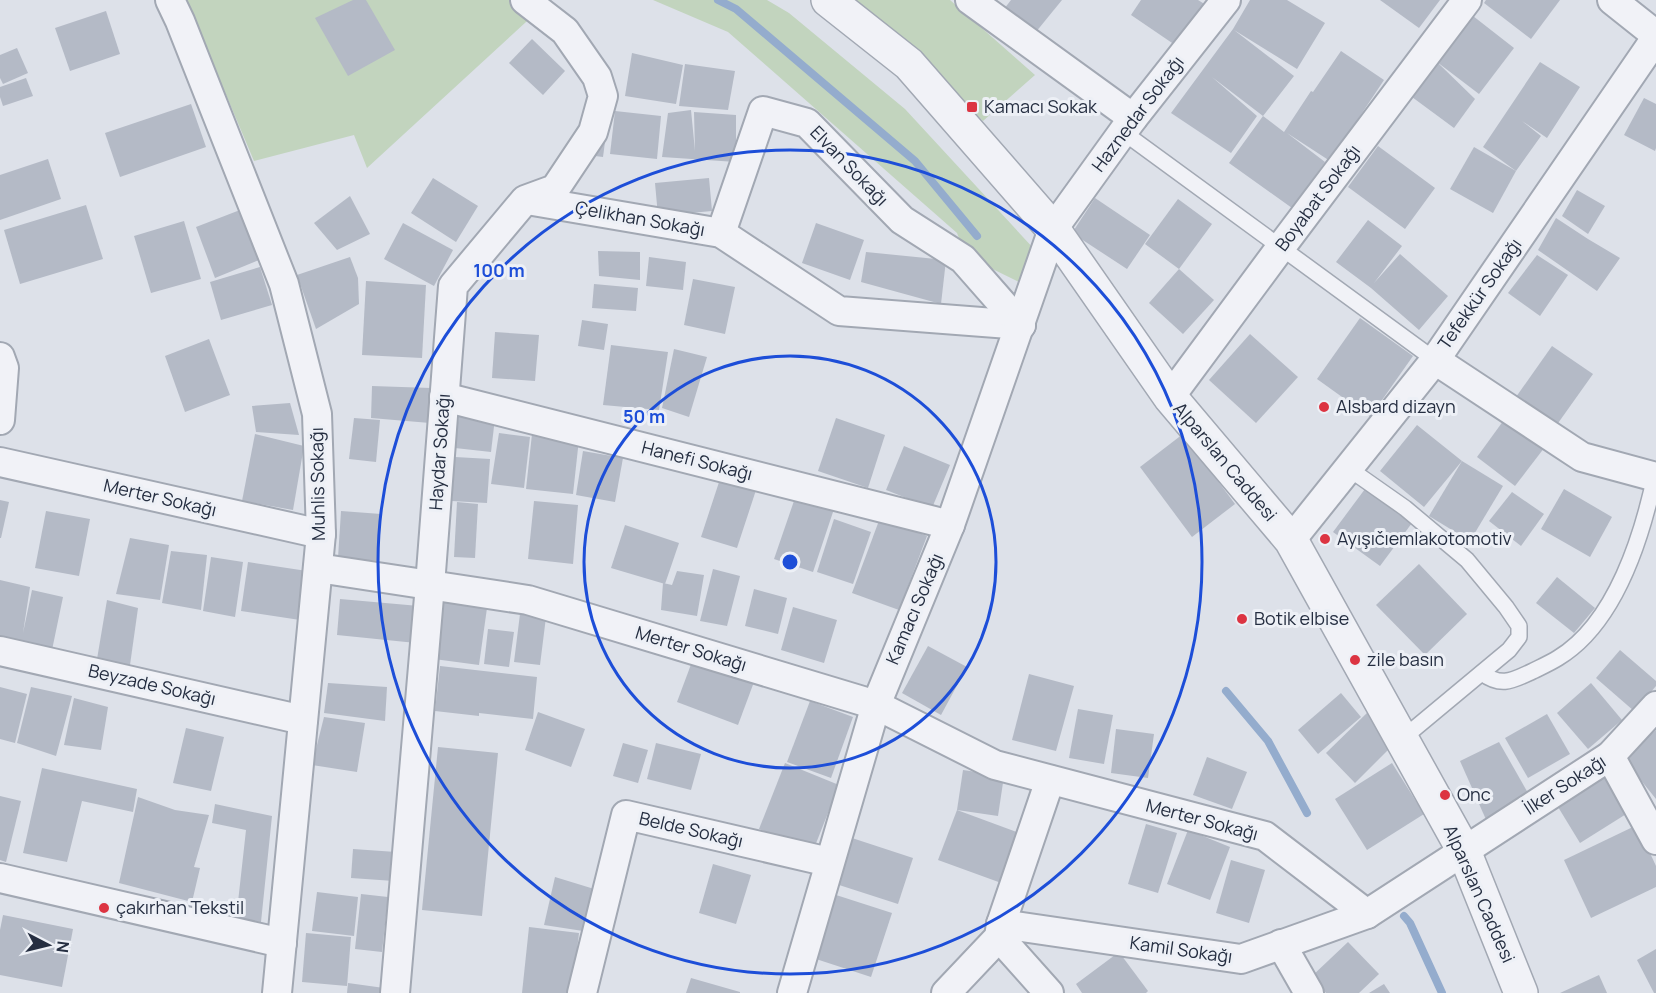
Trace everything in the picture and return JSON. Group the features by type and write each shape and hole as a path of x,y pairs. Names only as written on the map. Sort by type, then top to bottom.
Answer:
{"street":[{"name":"Muhlis Sokağı","path":"170,0 284,284 317,414 321,534 277,993"},
{"name":"Haydar Sokağı","path":"395,993 453,286 525,200 555,189 593,132 603,96 597,77 565,31 525,0"},
{"name":"Alparslan Caddesi","path":"828,0 909,64 1053,229 1170,397 1291,540 1464,851 1521,993"},
{"name":"Haznedar Sokağı","path":"1053,229 1128,125 1226,0"},
{"name":"Boyabat Sokağı","path":"1170,397 1467,0"},
{"name":"Tefekkür Sokağı","path":"1291,540 1435,360 1656,37 1612,0"},
{"path":"974,1 1128,125"},
{"name":"Elvan Sokağı","path":"721,233 763,111 807,123 902,220 963,259 1021,324"},
{"name":"Çelikhan Sokağı","path":"525,200 721,233 839,311 1021,324"},
{"name":"Kamacı Sokağı","path":"792,993 876,705 950,525 1053,229"},
{"path":"0,357 4,368 0,420"},
{"path":"1435,360 1582,457 1656,475"},
{"name":"Hanefi Sokağı","path":"444,397 950,525"},
{"name":"Merter Sokağı","path":"0,462 321,534"},
{"name":"Merter Sokağı","path":"318,568 528,600 876,705 995,765 1265,836 1366,914"},
{"name":"Beyzade Sokağı","path":"0,651 303,720"},
{"name":"İlker Sokağı","path":"1464,851 1610,756 1656,706"},
{"path":"1610,756 1656,840"},
{"path":"946,993 1000,931 1050,780"},
{"name":"Belde Sokağı","path":"582,993 626,815 830,862"},
{"name":"Kamil Sokağı","path":"1000,931 1241,959 1366,914 1464,851"},
{"path":"0,878 282,943"},
{"path":"1000,931 1049,993"},
{"path":"1281,944 1309,993"}],"lane":[{"path":"1128,125 1281,247 1435,360"},
{"path":"1348,468 1405,508 1467,560 1519,626 1519,637 1509,650 1402,739"},
{"path":"1482,673 1490,679 1499,681 1517,678 1559,658 1596,623 1612,597 1639,539 1656,475"}],"green space":[{"path":"186,0 550,0 367,168 354,135 254,161"},
{"path":"653,0 767,0 789,13 905,109 1035,250 1019,282 966,256 957,233 728,32"},
{"path":"834,0 950,0 1035,75 983,121 936,78"}],"building":[{"path":"353,0 366,0 395,50 348,76 315,18"},
{"path":"1011,0 1062,0 1031,38 1001,13"},
{"path":"1141,0 1198,0 1206,5 1178,47 1131,15"},
{"path":"1250,0 1287,0 1325,23 1297,69 1234,30 1294,76 1263,116 1212,77 1257,116 1231,153 1171,113 1233,29"},
{"path":"1380,0 1440,0 1419,28"},
{"path":"1486,0 1560,0 1531,39 1484,3"},
{"path":"106,11 120,54 70,71 55,28"},
{"path":"1473,16 1514,48 1479,94 1437,62"},
{"path":"532,39 565,71 543,95 509,63"},
{"path":"17,48 28,73 3,84 0,78 0,55"},
{"path":"1341,51 1384,80 1330,161 1287,133 1325,162 1292,208 1229,163 1263,116 1284,132"},
{"path":"632,53 683,65 676,104 625,96"},
{"path":"1437,62 1475,99 1454,128 1412,97"},
{"path":"1540,62 1580,87 1547,138 1522,121 1541,136 1516,171 1483,147"},
{"path":"685,64 735,71 728,110 679,106"},
{"path":"26,78 33,96 3,106 0,87"},
{"path":"1644,98 1656,104 1655,151 1624,135"},
{"path":"191,104 206,147 120,177 105,133"},
{"path":"691,110 695,151 694,112 736,115 736,162 662,157 668,113"},
{"path":"615,111 661,116 657,159 610,154"},
{"path":"589,141 605,142 603,157 587,155"},
{"path":"1378,146 1435,188 1405,229 1348,187"},
{"path":"1474,147 1516,171 1493,213 1450,189"},
{"path":"48,159 61,199 0,220 0,175"},
{"path":"433,178 478,206 456,242 411,213"},
{"path":"709,178 712,211 658,216 655,183"},
{"path":"1577,190 1605,206 1588,234 1562,216"},
{"path":"350,196 370,234 337,250 314,223"},
{"path":"1095,198 1150,235 1127,269 1072,233"},
{"path":"1178,199 1212,224 1179,269 1145,244"},
{"path":"86,205 103,259 20,284 4,230"},
{"path":"240,210 259,260 215,278 196,227"},
{"path":"1556,218 1620,258 1597,291 1538,250"},
{"path":"1368,220 1402,246 1374,283 1400,254 1448,296 1419,330 1371,288 1336,262"},
{"path":"184,221 201,279 151,293 134,236"},
{"path":"403,223 453,250 434,286 384,259"},
{"path":"816,223 864,240 850,280 802,263"},
{"path":"598,251 640,252 640,280 599,276"},
{"path":"866,252 946,260 941,304 861,282"},
{"path":"1537,255 1568,275 1540,316 1508,293"},
{"path":"350,257 358,278 359,304 316,329 297,275"},
{"path":"649,257 686,262 683,290 646,286"},
{"path":"260,267 272,305 221,320 210,282"},
{"path":"1179,269 1214,300 1183,334 1149,303"},
{"path":"693,279 735,287 725,334 684,325"},
{"path":"366,281 426,285 422,358 362,355"},
{"path":"594,284 638,288 636,311 592,308"},
{"path":"1360,318 1413,356 1370,417 1317,379"},
{"path":"582,320 608,324 604,350 578,346"},
{"path":"495,332 539,335 535,381 492,378"},
{"path":"1250,334 1298,377 1256,423 1209,380"},
{"path":"209,339 230,395 185,412 165,356"},
{"path":"611,345 668,352 659,410 603,405"},
{"path":"1552,346 1593,374 1556,426 1516,397"},
{"path":"674,349 707,357 689,417 662,408"},
{"path":"372,386 431,388 430,423 371,418"},
{"path":"290,403 299,435 256,432 252,406"},
{"path":"1509,413 1548,443 1515,486 1477,457"},
{"path":"459,414 495,418 491,452 455,448"},
{"path":"354,418 380,420 376,462 349,459"},
{"path":"836,418 885,435 868,488 818,471"},
{"path":"1417,425 1462,461 1424,507 1380,471"},
{"path":"499,433 530,437 524,488 491,484"},
{"path":"255,434 304,446 293,510 242,501"},
{"path":"532,434 579,439 573,494 526,489"},
{"path":"1183,434 1235,504 1192,537 1140,467"},
{"path":"904,446 950,465 932,508 886,490"},
{"path":"583,451 623,458 615,502 576,495"},
{"path":"455,457 490,459 487,503 452,501"},
{"path":"1462,461 1503,486 1470,541 1429,516"},
{"path":"721,476 757,487 737,548 701,537"},
{"path":"1365,489 1412,523 1380,566 1333,532"},
{"path":"1564,489 1612,517 1590,557 1541,529"},
{"path":"1512,492 1544,514 1521,546 1489,521"},
{"path":"796,495 834,509 813,572 774,559"},
{"path":"0,500 9,502 1,538 0,538"},
{"path":"534,501 578,505 573,564 528,559"},
{"path":"457,502 478,504 475,558 454,557"},
{"path":"46,511 90,519 79,576 35,568"},
{"path":"341,511 381,514 378,561 338,558"},
{"path":"880,518 927,536 899,610 852,593"},
{"path":"834,519 871,532 853,584 817,572"},
{"path":"625,525 679,543 665,584 611,568"},
{"path":"130,538 169,545 160,600 116,594"},
{"path":"171,551 207,555 201,610 162,603"},
{"path":"211,557 243,562 235,617 203,611"},
{"path":"248,562 307,571 300,620 241,611"},
{"path":"1419,564 1467,614 1425,655 1376,605"},
{"path":"713,569 740,576 727,626 700,621"},
{"path":"677,571 704,575 697,616 661,610 663,583 672,585"},
{"path":"1557,577 1595,608 1574,633 1536,603"},
{"path":"0,580 30,587 23,633 32,590 63,597 52,650 0,640"},
{"path":"754,589 787,598 778,634 745,626"},
{"path":"340,599 419,606 416,643 337,635"},
{"path":"107,600 138,608 130,665 97,659"},
{"path":"441,602 487,608 479,665 434,659"},
{"path":"793,607 837,620 824,663 781,650"},
{"path":"520,614 546,617 540,665 514,662"},
{"path":"488,629 514,632 509,667 484,664"},
{"path":"928,646 967,667 941,715 902,693"},
{"path":"1620,650 1656,681 1656,686 1634,711 1596,678"},
{"path":"693,659 754,682 738,725 677,702"},
{"path":"440,666 537,677 533,719 435,711"},
{"path":"1029,674 1074,686 1056,751 1012,740"},
{"path":"328,683 387,687 385,721 324,713"},
{"path":"1591,683 1622,720 1588,749 1557,713"},
{"path":"0,687 27,694 15,743 0,739"},
{"path":"31,687 72,696 56,756 17,743"},
{"path":"1341,693 1361,717 1318,754 1298,730"},
{"path":"74,698 108,707 101,750 64,745"},
{"path":"810,701 853,717 831,778 787,762"},
{"path":"1078,709 1113,715 1104,764 1069,758"},
{"path":"1370,710 1399,739 1355,783 1326,753"},
{"path":"538,712 585,729 571,767 525,750"},
{"path":"1547,714 1570,754 1528,778 1505,738"},
{"path":"324,717 365,723 357,772 312,765"},
{"path":"186,728 224,737 211,791 173,783"},
{"path":"1116,729 1154,734 1148,778 1111,773"},
{"path":"1656,730 1656,799 1623,758"},
{"path":"1499,742 1532,800 1488,824 1460,761"},
{"path":"623,743 648,750 638,783 613,776"},
{"path":"656,743 701,754 691,790 647,779"},
{"path":"438,747 498,753 482,916 422,910"},
{"path":"1207,757 1247,772 1232,809 1193,795"},
{"path":"785,763 839,785 813,851 759,829"},
{"path":"1392,763 1424,814 1367,850 1335,799"},
{"path":"42,768 137,789 133,812 82,801 67,862 23,853"},
{"path":"963,770 1004,776 998,816 957,810"},
{"path":"1607,770 1631,811 1580,843 1555,802"},
{"path":"0,796 21,801 6,862 0,860"},
{"path":"138,797 175,810 209,815 194,867 200,868 192,902 119,883"},
{"path":"215,804 272,816 261,922 236,920 246,830 212,823"},
{"path":"957,810 1022,834 1004,884 938,860"},
{"path":"1146,824 1177,833 1158,893 1128,884"},
{"path":"1637,825 1656,866 1656,887 1591,918 1564,860"},
{"path":"1188,830 1230,847 1210,900 1167,884"},
{"path":"852,838 913,858 898,904 836,884"},
{"path":"353,849 396,852 394,881 351,878"},
{"path":"1231,860 1265,870 1249,923 1216,913"},
{"path":"713,864 751,875 736,924 699,913"},
{"path":"555,877 604,892 583,931 544,925"},
{"path":"317,892 358,897 354,936 312,931"},
{"path":"361,894 388,897 382,952 355,949"},
{"path":"833,894 892,913 871,977 813,958"},
{"path":"3,915 73,929 62,987 0,975 0,930"},
{"path":"529,927 579,933 572,993 522,993"},
{"path":"306,933 351,937 347,986 302,982"},
{"path":"1348,942 1379,974 1359,993 1326,993 1311,977"},
{"path":"1656,949 1656,993 1654,993 1637,960"},
{"path":"1119,952 1148,991 1146,993 1082,993 1076,984"},
{"path":"1599,975 1607,993 1560,993"},
{"path":"691,978 740,992 740,993 686,993"},
{"path":"348,983 384,988 384,993 347,993"},
{"path":"1384,984 1390,993 1369,993"}],"waterway":[{"path":"718,0 736,9 915,161 977,236"},
{"path":"1226,691 1268,741 1307,813"},
{"path":"1404,916 1410,923 1442,993"}],"place":[{"name":"Kamacı Sokak","path":"972,107"},
{"name":"Alsbard dizayn","path":"1324,407"},
{"name":"Ayışıčıemlakotomotiv","path":"1325,539"},
{"name":"Botik elbise","path":"1242,619"},
{"name":"zile basın","path":"1355,660"},
{"name":"Onc","path":"1445,795"},
{"name":"çakırhan Tekstil","path":"104,908"}]}
